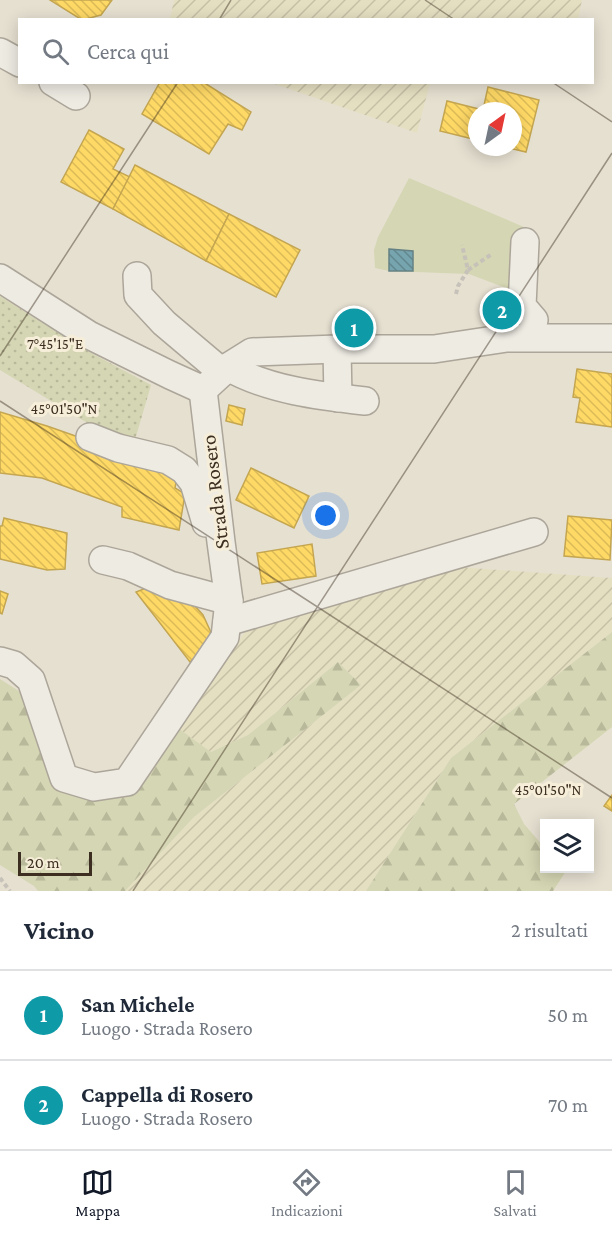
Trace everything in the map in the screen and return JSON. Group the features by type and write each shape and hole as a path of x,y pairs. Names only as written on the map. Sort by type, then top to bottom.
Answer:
{"street":[{"path":"0,52 18,62"},
{"path":"55,84 76,96"},
{"path":"525,242 522,306 536,319 612,338"},
{"path":"137,276 138,295 218,376"},
{"path":"0,278 89,335 170,375 243,375 272,385 366,401"},
{"path":"218,376 252,352 337,349 434,350 507,338 536,319"},
{"path":"337,349 338,398"},
{"name":"Strada Rosero","path":"218,376 220,542 228,612"},
{"path":"90,437 118,448 168,460 184,470 194,483 208,530 220,542"},
{"path":"103,561 128,566 228,612 366,583 534,532"},
{"path":"0,661 14,665 31,680 64,778 94,787 127,782 225,636 228,612"}],"path":[{"path":"462,245 468,270"},
{"path":"456,294 468,270 492,254"},
{"path":"0,878 10,891"}],"shaded area":[{"path":"174,0 582,0 578,18 170,18"},
{"path":"275,84 430,84 417,133"},
{"path":"459,567 612,578 612,632 451,758 366,891 125,891 194,817 361,685 338,662 248,735 211,752 178,728 255,617"}],"green space":[{"path":"409,178 524,227 514,291 469,274 389,271 375,268 374,250 378,237"},
{"path":"0,296 80,347 151,385 132,450 0,370"},
{"path":"612,632 612,727 514,804 524,824 540,842 540,873 565,873 553,891 366,891 451,758"},
{"path":"338,662 361,685 194,817 125,891 38,891 34,886 0,865 0,679 22,693 84,798 178,728 211,752 248,735"}],"building: Abitazioni":[{"path":"50,0 112,0 101,15 79,18"},
{"path":"159,84 206,84 251,112 242,130 228,124 209,154 142,114"},
{"path":"488,87 539,100 526,152 522,151 522,102 485,102"},
{"path":"447,101 468,106 468,138 440,131"},
{"path":"89,130 124,149 113,169 130,177 113,209 61,182"},
{"path":"135,165 229,214 206,261 113,209"},
{"path":"229,214 300,250 276,297 206,261"},
{"path":"343,321 365,322 365,334 343,334"},
{"path":"577,369 612,374 612,427 576,422 580,398 573,397"},
{"path":"229,405 245,409 242,425 226,421"},
{"path":"0,412 178,472 175,488 185,494 179,530 122,517 122,507 42,478 0,473"},
{"path":"251,468 309,496 294,528 236,500"},
{"path":"568,516 612,520 610,560 564,556"},
{"path":"4,518 67,533 65,569 47,570 0,559 0,526"},
{"path":"312,544 316,576 262,584 257,553"},
{"path":"151,586 186,596 203,615 214,639 190,662 136,592"},
{"path":"0,591 8,594 2,614 0,613"},
{"path":"612,795 612,811 604,806"}],"building: Pubblico":[{"path":"389,249 413,251 413,271 389,271"},
{"path":"500,290 518,297 505,331 486,324"}],"place":[{"name":"Cappella di Rosero","path":"502,310"},
{"name":"San Michele","path":"354,328"}]}
